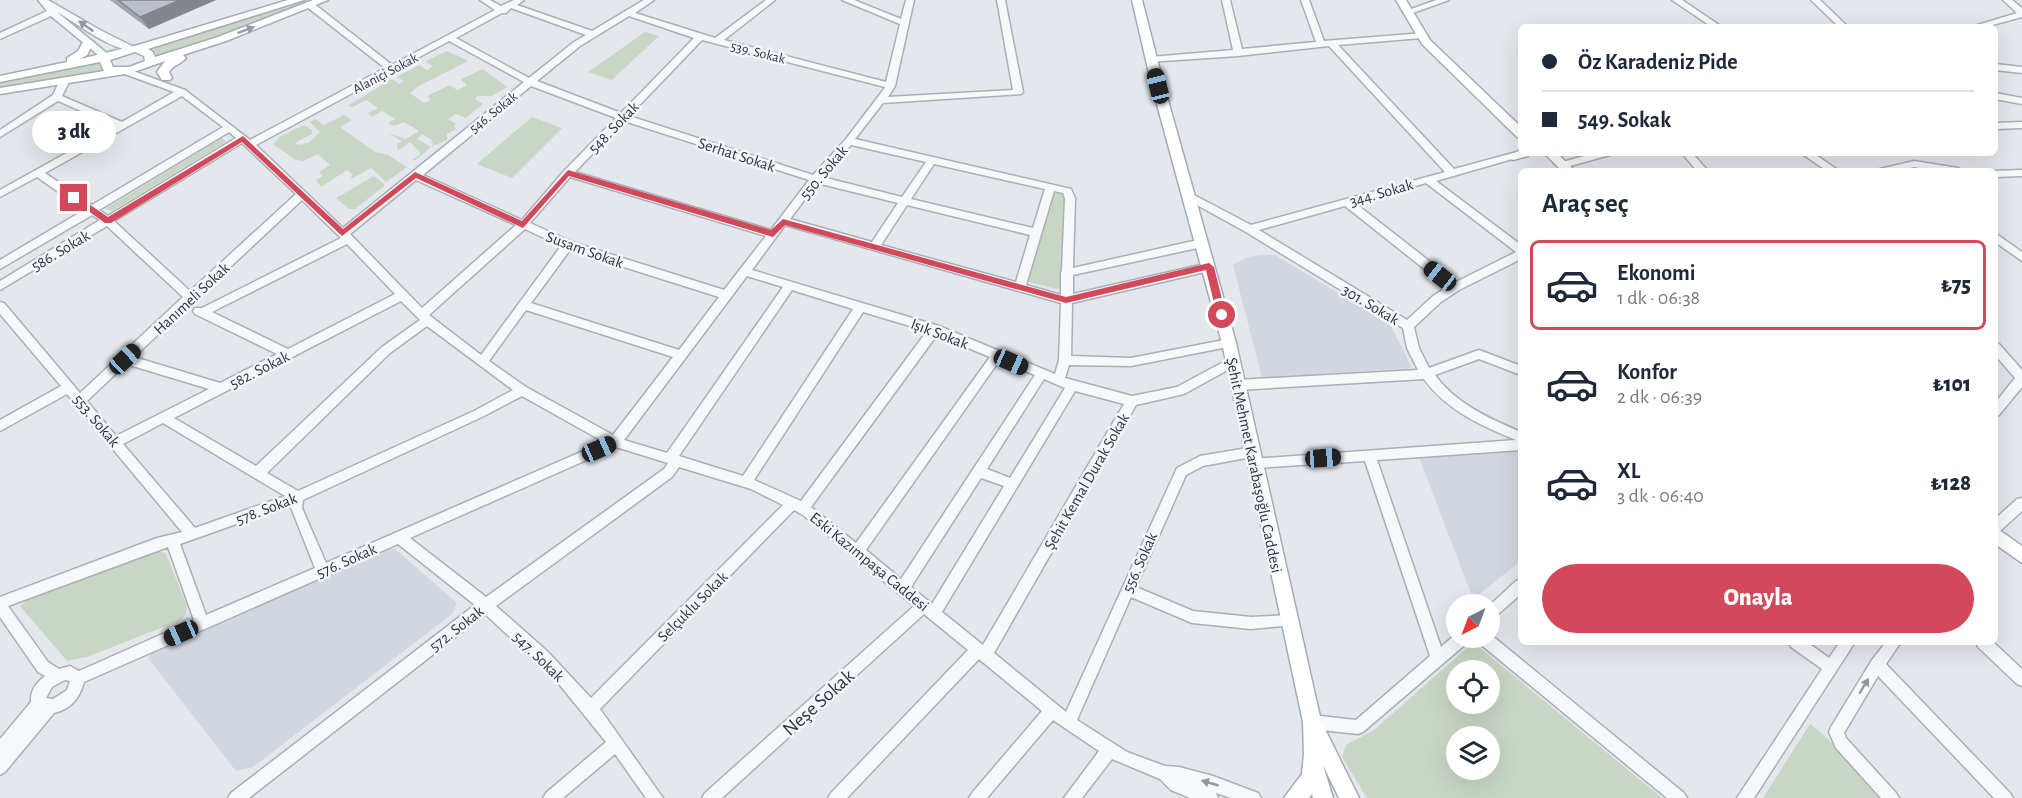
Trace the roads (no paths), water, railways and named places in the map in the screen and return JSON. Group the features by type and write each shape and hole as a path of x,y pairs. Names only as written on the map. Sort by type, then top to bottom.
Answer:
{"main road":[{"path":"0,79 105,57 304,3 323,0"},
{"name":"Şehit Mehmet Karabaşoğlu Caddesi","path":"1137,0 1151,60 1229,344 1312,722 1314,767 1323,798"},
{"path":"1401,0 1420,35 1515,124"},
{"path":"166,78 163,72 169,63 304,3"},
{"path":"0,91 105,75 151,63 222,39"},
{"path":"49,69 77,57 87,49 88,42"},
{"path":"136,48 149,54 151,63"},
{"path":"105,57 108,69 121,71"},
{"path":"1546,156 1563,168"},
{"path":"1553,156 1563,168"},
{"path":"1998,536 2022,556"},
{"name":"Şehit Mehmet Karabaşoğlu Caddesi","path":"1312,722 1349,798"},
{"path":"1294,798 1311,783 1314,767"}],"street":[{"path":"42,0 52,12 105,57"},
{"path":"42,0 64,11 105,40 136,48"},
{"path":"484,0 591,34"},
{"name":"Alaniçi Sokak","path":"246,141 392,69 520,0"},
{"name":"546. Sokak","path":"203,312 345,236 415,175 591,34 650,0"},
{"path":"716,42 771,0"},
{"path":"846,0 904,23"},
{"name":"550. Sokak","path":"615,442 815,179 881,100 890,86 910,0"},
{"path":"881,100 1018,92 1001,0"},
{"path":"1226,0 1238,53"},
{"path":"1305,0 1321,45"},
{"path":"1407,12 1445,0"},
{"path":"1676,0 1713,24"},
{"path":"1815,0 1841,24"},
{"path":"2007,0 2022,13"},
{"path":"304,3 392,69"},
{"path":"0,36 52,12"},
{"name":"539. Sokak","path":"628,13 700,38 890,86"},
{"path":"1985,24 2022,13"},
{"path":"1151,60 1420,35"},
{"name":"Serhat Sokak","path":"450,38 530,82 622,117 815,179 1036,233"},
{"name":"548. Sokak","path":"258,473 386,350 424,318 523,225 568,173 700,38"},
{"path":"1332,44 1451,172"},
{"path":"0,194 182,92 151,63"},
{"path":"1998,67 2022,70"},
{"name":"Eski Kazımpaşa Caddesi","path":"121,71 182,92 230,127 345,236 424,318 522,390 615,442 746,482 798,506 903,587 1068,723 1110,750 1165,774 1179,775 1213,784 1253,798"},
{"path":"0,134 57,97 64,82"},
{"path":"57,97 122,125"},
{"path":"1998,97 2022,101"},
{"path":"1998,126 2022,125"},
{"name":"586. Sokak","path":"0,266 230,127"},
{"name":"586. Sokak","path":"0,286 246,141"},
{"path":"849,141 1067,191 1070,198 1065,360 1058,381"},
{"name":"344. Sokak","path":"1250,229 1518,153"},
{"path":"1567,168 1599,156"},
{"path":"1690,156 1700,168"},
{"path":"1811,156 1829,168"},
{"path":"1916,156 1926,168"},
{"path":"874,247 932,160"},
{"path":"1894,168 1903,165 1926,168"},
{"path":"38,173 108,221 188,301 203,312 288,354"},
{"path":"568,173 773,234"},
{"path":"1998,174 2022,173"},
{"name":"Susam Sokak","path":"415,175 568,245 727,295"},
{"path":"1427,179 1518,250"},
{"path":"1020,287 1050,188"},
{"name":"Hanımeli Sokak","path":"80,400 302,194"},
{"name":"301. Sokak","path":"1190,197 1250,229 1408,326 1410,343 1425,374 1445,395 1486,423 1518,436"},
{"path":"1346,202 1455,288"},
{"path":"783,221 1066,300 1209,267"},
{"path":"1998,239 2022,257"},
{"path":"1066,273 1202,243"},
{"path":"482,362 568,245"},
{"path":"1408,326 1437,299 1518,254"},
{"name":"Işık Sokak","path":"745,272 935,329 1041,375 1072,386 1132,401"},
{"name":"572. Sokak","path":"236,798 486,605 668,473 673,460 790,285"},
{"name":"582. Sokak","path":"115,442 403,296"},
{"path":"523,305 682,355"},
{"name":"553. Sokak","path":"0,306 193,535"},
{"path":"746,482 861,306"},
{"name":"Selçuklu Sokak","path":"590,709 798,506 935,329"},
{"path":"1065,360 1131,362 1229,344"},
{"path":"1998,350 2022,378 1998,408"},
{"path":"1238,385 1425,374 1479,354 1518,370"},
{"path":"858,551 997,355"},
{"path":"125,359 221,388"},
{"name":"Şehit Kemal Durak Sokak","path":"836,798 982,652 1132,401 1180,391 1233,362"},
{"path":"903,587 1041,375"},
{"name":"Neşe Sokak","path":"710,798 929,609 1012,484 1072,386"},
{"path":"0,426 69,387"},
{"name":"578. Sokak","path":"0,605 172,540 193,535 297,497 478,414 522,390"},
{"path":"163,417 297,497 296,508 322,571"},
{"name":"576. Sokak","path":"78,678 615,442"},
{"name":"556. Sokak","path":"1068,723 1181,472 1200,461 1369,455 1518,445"},
{"path":"1369,455 1438,659"},
{"path":"978,471 1012,484"},
{"path":"1998,524 2022,503"},
{"name":"547. Sokak","path":"399,537 486,605 560,674 590,709 655,798"},
{"path":"172,540 202,624"},
{"path":"1500,604 1518,588"},
{"path":"1127,589 1192,617 1251,623 1289,621"},
{"path":"0,605 43,667 57,675"},
{"path":"1800,645 1831,668"},
{"path":"1744,798 1846,645"},
{"path":"1891,798 1841,743 1836,732 1892,645"},
{"path":"1986,645 2022,679"},
{"path":"1312,722 1358,727 1451,648"},
{"path":"1496,648 1679,798"},
{"path":"1877,665 2005,798"},
{"path":"43,667 43,686"},
{"path":"0,751 44,706 68,699 77,688 78,678 70,673 57,675 43,686 38,695 44,706"},
{"path":"0,767 44,706"},
{"path":"977,798 1052,710"},
{"path":"551,798 616,743"},
{"path":"1072,798 1110,750"},
{"name":"Eski Kazımpaşa Caddesi","path":"1165,774 1176,785 1210,798"}]}
